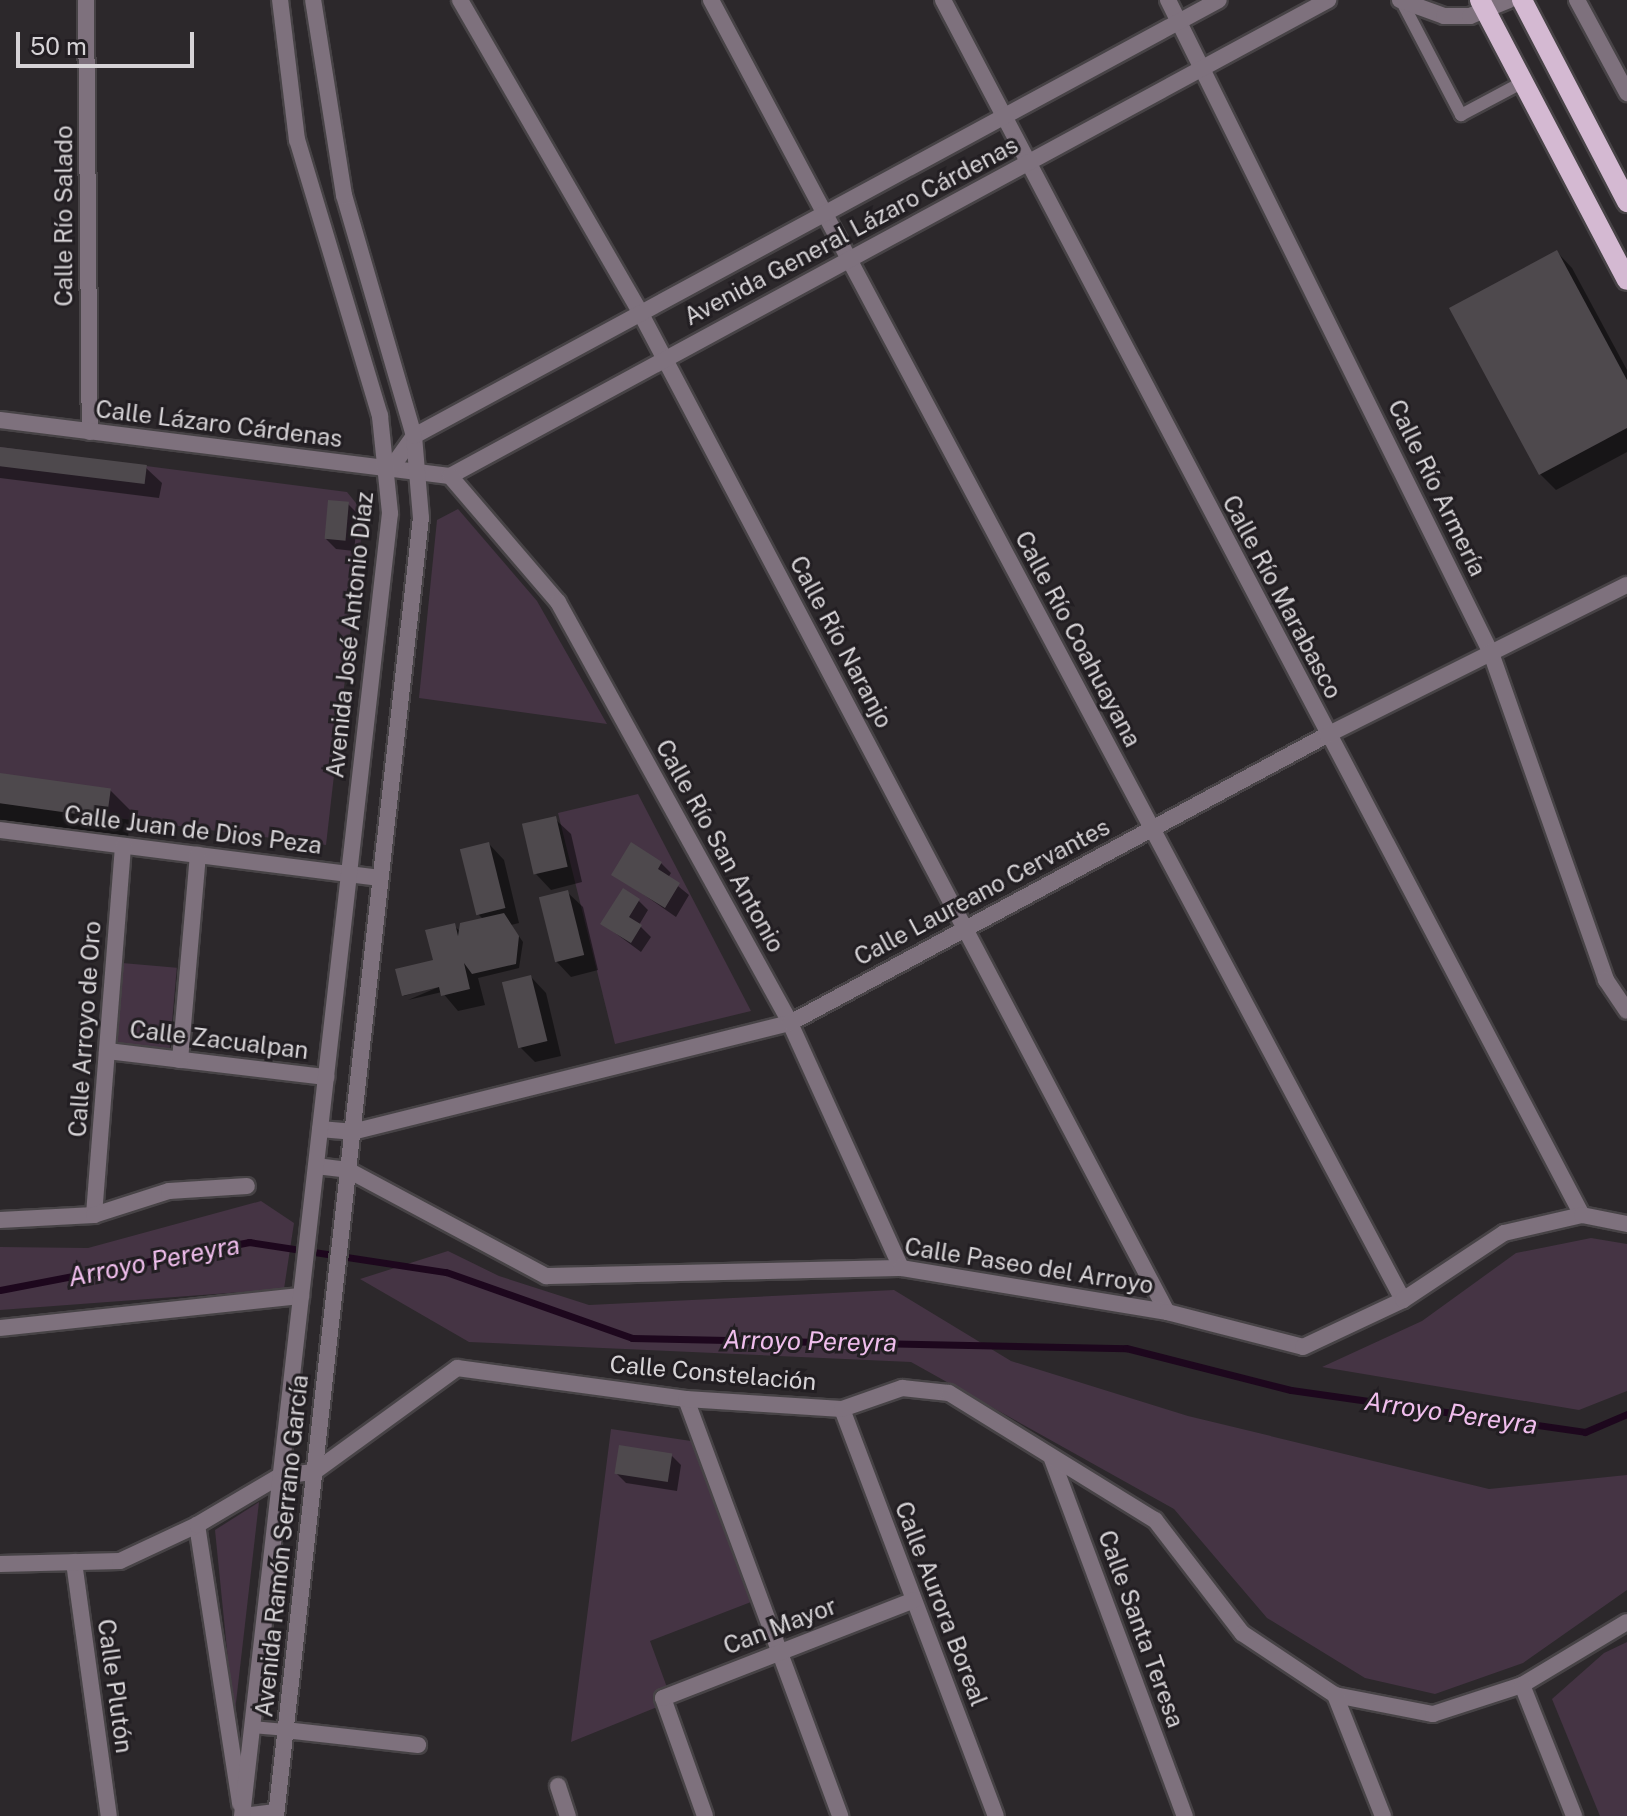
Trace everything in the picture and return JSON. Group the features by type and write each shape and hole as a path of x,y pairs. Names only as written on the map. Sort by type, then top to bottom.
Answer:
{"main road":[{"path":"1522,0 1627,202"},
{"path":"1483,6 1627,280"}],"street":[{"name":"Calle Río Salado","path":"86,0 90,432"},
{"name":"Avenida José Antonio Díaz","path":"280,0 297,140 380,416 389,471 390,513 301,1291"},
{"path":"313,0 344,195 414,436 421,518 348,1170"},
{"name":"Calle Río Naranjo","path":"460,0 641,314 1167,1312"},
{"name":"Calle Río Coahuayana","path":"711,0 1403,1300"},
{"name":"Calle Río Marabasco","path":"943,0 1582,1215"},
{"name":"Calle Río Armería","path":"1168,0 1491,653 1606,980 1627,1011"},
{"name":"Avenida General Lázaro Cárdenas","path":"414,436 1219,0"},
{"name":"Avenida General Lázaro Cárdenas","path":"450,476 1328,0"},
{"path":"1400,0 1444,16 1509,0"},
{"path":"1577,0 1627,93"},
{"name":"Calle Lázaro Cárdenas","path":"0,420 389,471"},
{"path":"389,471 414,436"},
{"path":"389,471 450,476"},
{"name":"Calle Río San Antonio","path":"450,476 558,602 790,1023 901,1268"},
{"name":"Calle Laureano Cervantes","path":"320,1129 352,1132 790,1023 1327,735 1627,585"},
{"name":"Calle Juan de Dios Peza","path":"0,830 380,878"},
{"name":"Calle Arroyo de Oro","path":"94,1215 123,846"},
{"path":"180,1060 198,855"},
{"name":"Calle Zacualpan","path":"107,1051 326,1077"},
{"name":"Calle Paseo del Arroyo","path":"316,1166 348,1170 546,1276 901,1268 1167,1312 1303,1347 1403,1300 1504,1233 1582,1215 1627,1224"},
{"name":"Avenida Ramón Serrano García","path":"276,1814 348,1170"},
{"path":"0,1220 94,1215 169,1191 247,1186"},
{"path":"0,1328 301,1291"},
{"name":"Avenida Ramón Serrano García","path":"243,1816 301,1291"},
{"name":"Calle Constelación","path":"0,1564 120,1561 197,1525 280,1476 314,1472 457,1368 686,1399 842,1409 902,1388 949,1393 1155,1520 1242,1633 1335,1695 1433,1714 1522,1685 1627,1622"},
{"path":"686,1399 840,1816"},
{"name":"Calle Aurora Boreal","path":"842,1409 996,1816"},
{"name":"Calle Santa Teresa","path":"1052,1459 1185,1816"},
{"path":"197,1525 243,1816 276,1814"},
{"name":"Calle Plutón","path":"74,1562 109,1816"},
{"name":"Can Mayor","path":"705,1816 663,1698 914,1600"},
{"path":"1522,1685 1574,1816"},
{"path":"1335,1695 1383,1816"},
{"path":"285,1730 418,1745"},
{"path":"558,1786 568,1816"}],"lane":[{"path":"1400,0 1461,115 1523,82"},
{"path":"252,1727 285,1730"}],"shaded area":[{"path":"0,447 347,492 364,513 326,845 0,803"},
{"path":"458,509 537,601 607,724 419,698 437,520"},
{"path":"638,794 751,1011 615,1044 558,813"},
{"path":"122,963 177,968 170,1049 115,1045"},
{"path":"261,1201 294,1223 284,1289 0,1310 0,1247 88,1248"},
{"path":"1591,1238 1627,1244 1627,1391 1579,1410 1322,1367 1422,1321 1516,1253"},
{"path":"448,1251 499,1276 589,1305 894,1290 1011,1361 1188,1416 1489,1489 1627,1475 1627,1590 1523,1663 1435,1694 1365,1678 1267,1618 1174,1509 911,1362 469,1342 360,1279"},
{"path":"611,1429 691,1441 751,1602 650,1641 672,1701 571,1742"},
{"path":"259,1502 234,1720 215,1530"},
{"path":"1627,1642 1627,1816 1600,1816 1552,1699 1604,1653"}],"building":[{"path":"1557,250 1627,380 1627,428 1539,475 1449,308"},
{"path":"0,447 147,465 145,484 0,466"},
{"path":"328,500 349,502 346,541 325,539"},
{"path":"0,773 111,789 107,818 0,803"},
{"path":"556,816 568,867 534,875 522,824"},
{"path":"489,842 505,908 476,915 460,849"},
{"path":"631,842 662,862 658,869 680,883 665,908 611,875"},
{"path":"623,888 640,899 629,917 642,925 631,943 600,924"},
{"path":"568,890 584,955 555,962 539,897"},
{"path":"504,913 519,936 516,964 472,974 464,963 470,989 441,996 439,987 402,996 395,969 433,960 425,930 455,923 458,936 460,923"},
{"path":"531,975 547,1041 518,1048 502,982"},
{"path":"619,1445 672,1453 668,1482 614,1474"}],"waterway":[{"name":"Arroyo Pereyra","path":"0,1290 249,1242 446,1272 632,1338 1126,1348 1291,1390 1585,1432 1627,1414"}]}
